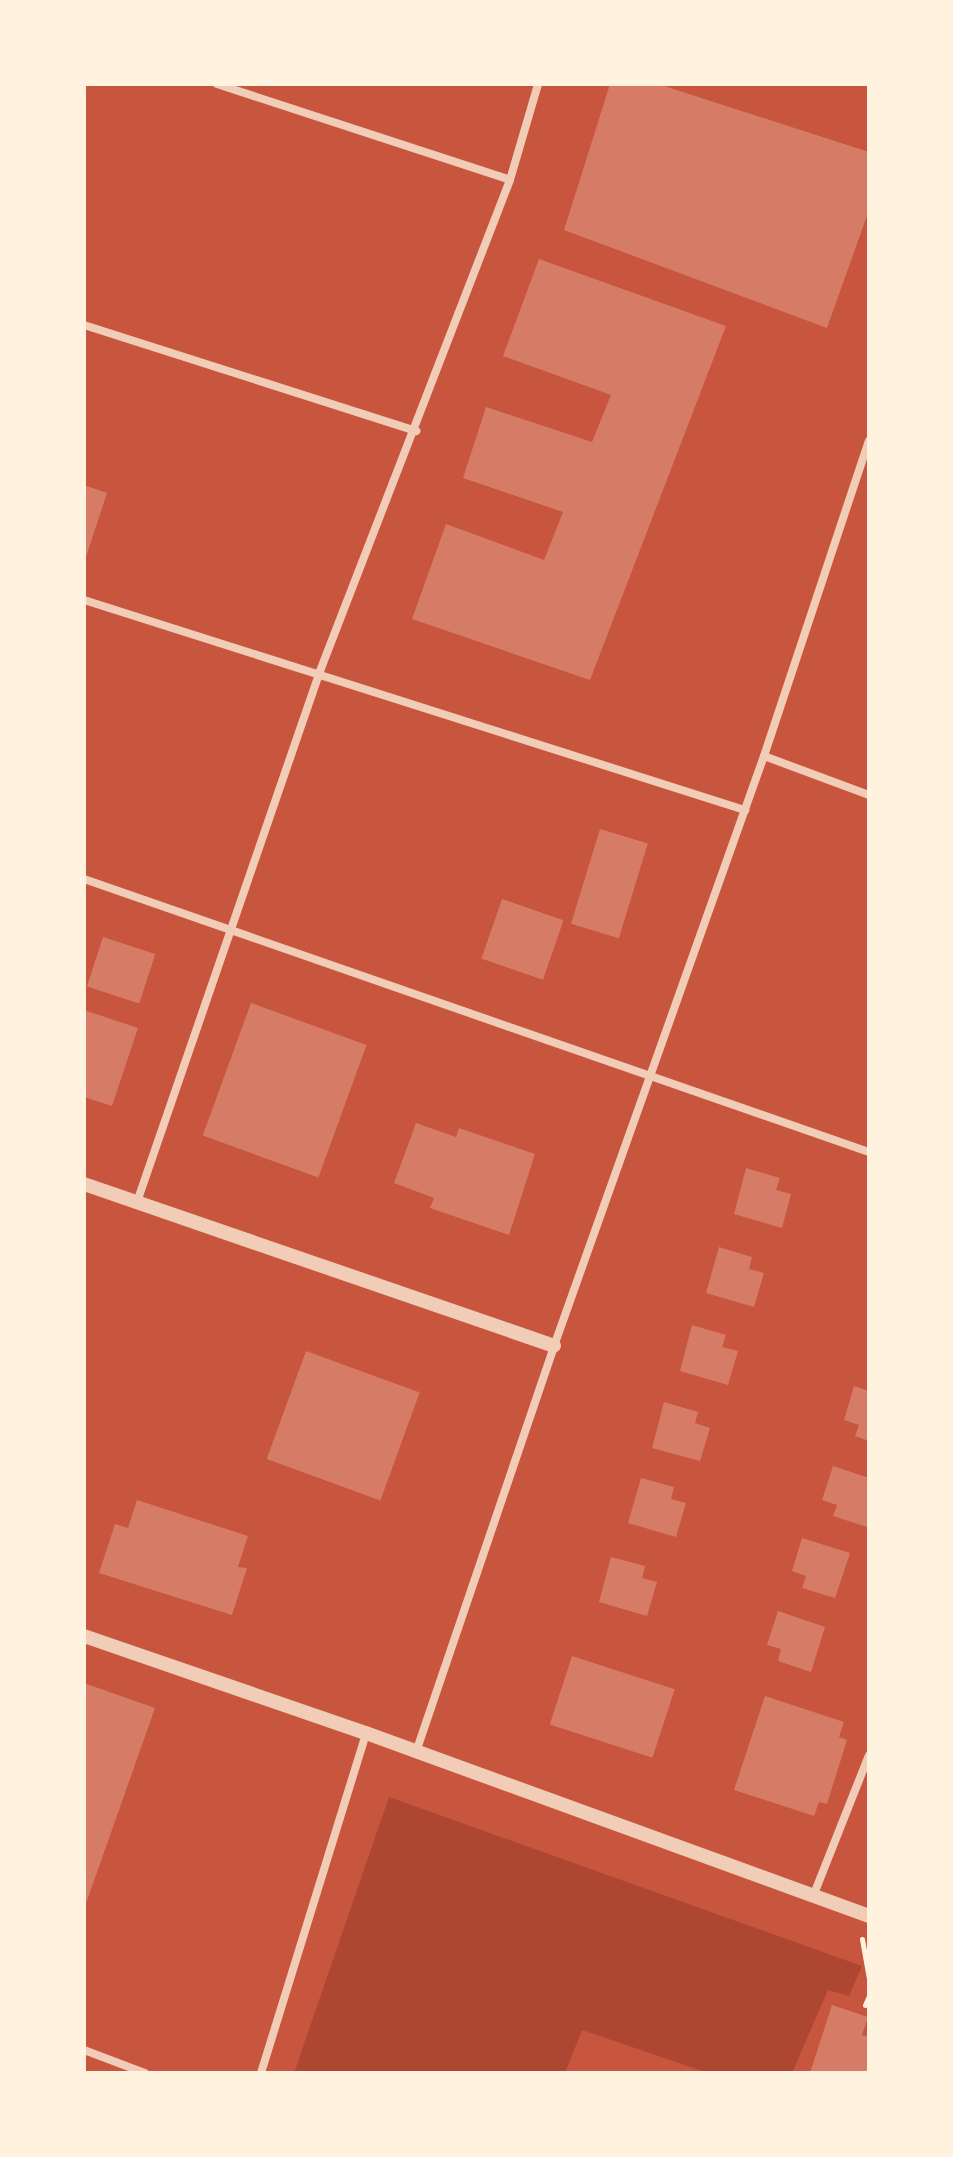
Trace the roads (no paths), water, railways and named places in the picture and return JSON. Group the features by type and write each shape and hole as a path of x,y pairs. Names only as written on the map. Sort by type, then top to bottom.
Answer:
{"street":[{"path":"217,84 510,180"},
{"path":"137,1202 320,671 416,431 510,180 538,84"},
{"path":"84,325 416,431"},
{"path":"416,1752 554,1346 655,1073 869,441"},
{"path":"84,600 320,671 745,810"},
{"path":"764,756 869,795"},
{"path":"84,879 655,1073 869,1152"},
{"path":"84,1184 554,1346"},
{"path":"84,1636 366,1733 863,1914"},
{"path":"261,2073 366,1733"},
{"path":"814,1894 869,1755"},
{"path":"84,2050 145,2073"}]}
